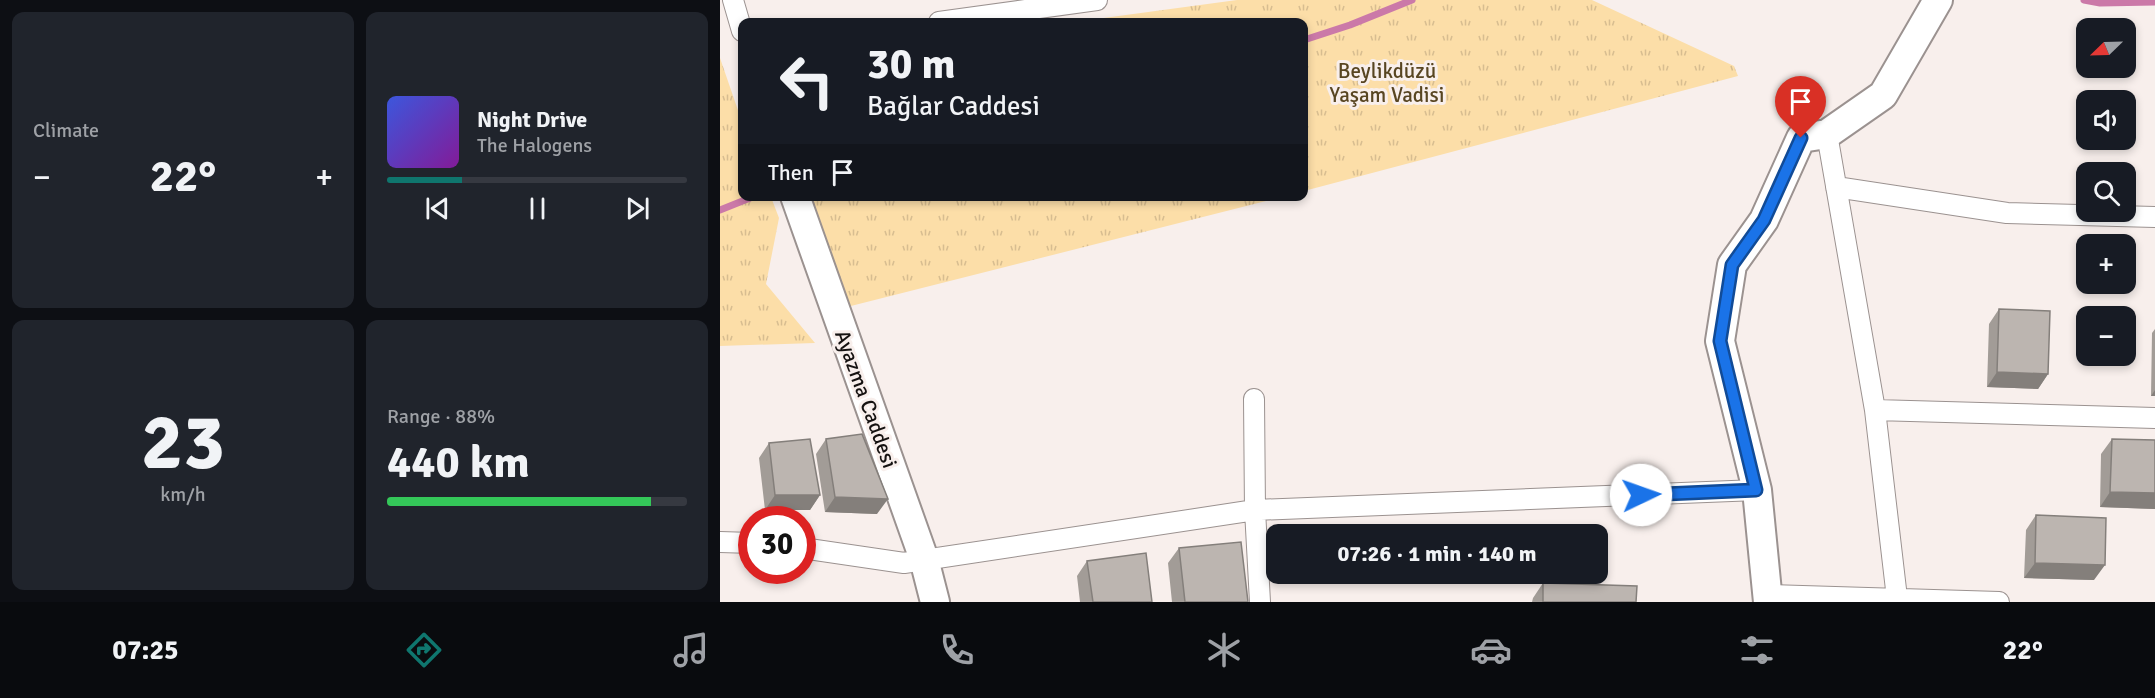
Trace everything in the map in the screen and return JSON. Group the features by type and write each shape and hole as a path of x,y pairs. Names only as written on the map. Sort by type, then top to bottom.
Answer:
{"street":[{"path":"733,0 738,18"},
{"path":"968,18 1097,0"},
{"path":"1935,6 1883,95 1827,134 1801,138 1764,220 1732,265 1720,341 1756,490 1768,599 1897,598 1998,602"},
{"path":"1827,134 1875,410 1897,598"},
{"path":"1836,187 2007,213 2155,216"},
{"name":"Ayazma Caddesi","path":"799,207 924,560 934,602"},
{"path":"1254,399 1255,510 1260,602"},
{"path":"1875,410 2155,418"},
{"path":"816,550 904,563 1255,510 1756,490"},
{"path":"720,542 738,543"}],"green space":[{"name":"Beylikdüzü Yaşam Vadisi","path":"1237,0 1592,0 1734,66 1738,76 1308,190 1308,18 1104,18"},
{"path":"720,58 738,110 738,201 773,201 779,218 766,284 815,343 720,346"},
{"path":"803,201 1266,201 839,309"}],"building":[{"path":"1999,309 2050,311 2048,374 1997,372"},
{"path":"862,434 888,499 835,497 826,439"},
{"path":"810,439 820,495 775,495 769,443"},
{"path":"2112,439 2155,440 2155,493 2110,492"},
{"path":"2036,515 2106,518 2105,565 2035,563"},
{"path":"1241,542 1248,602 1185,602 1179,548"},
{"path":"1146,553 1152,602 1093,602 1087,561"},
{"path":"1543,584 1637,586 1636,602 1543,602"}],"waterway":[{"path":"1308,39 1350,25 1412,0"},
{"path":"2084,0 2100,3 2155,2"},
{"path":"720,210 742,201"}],"route":[{"path":"1641,495 1756,490 1720,341 1732,265 1764,220 1801,138"}]}
